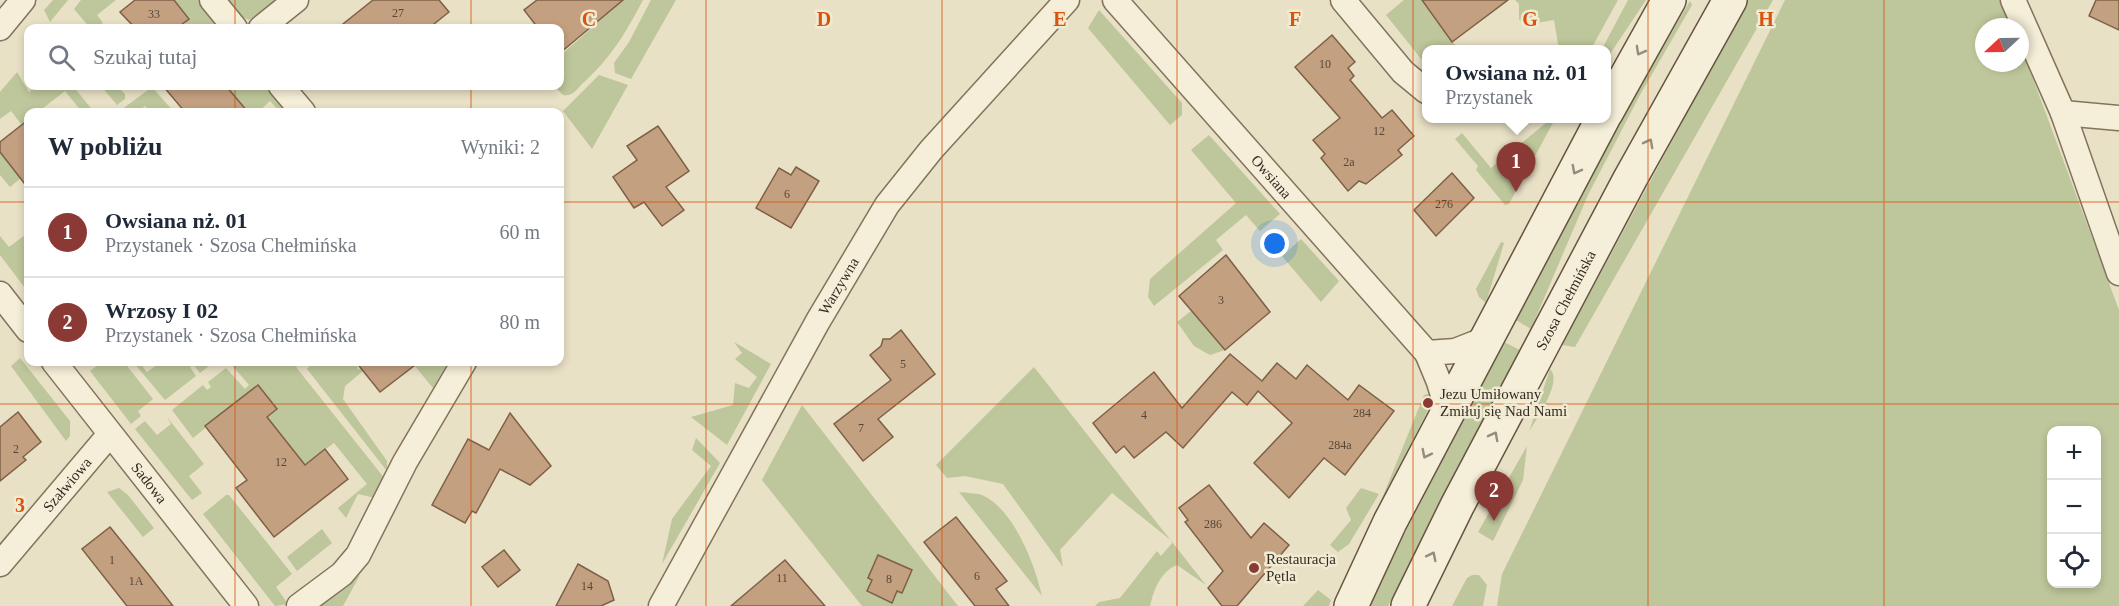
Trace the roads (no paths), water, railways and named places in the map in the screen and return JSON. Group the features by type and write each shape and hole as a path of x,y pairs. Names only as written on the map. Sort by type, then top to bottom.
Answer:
{"main road":[{"path":"1611,104 1670,0"},
{"name":"Szosa Chełmińska","path":"1408,606 1457,506 1635,169 1730,0"},
{"path":"1351,606 1390,522 1600,123"}],"street":[{"path":"0,28 24,0"},
{"path":"212,0 232,24"},
{"path":"266,24 296,0"},
{"name":"Warzywna","path":"661,606 819,321 887,206 931,150 1067,0"},
{"name":"Owsiana","path":"1115,0 1427,353 1448,412"},
{"path":"1343,0 1403,72 1422,88"},
{"path":"2013,0 2063,113 2119,273"},
{"path":"284,90 300,108"},
{"path":"2063,113 2119,118"},
{"path":"0,294 24,325"},
{"path":"1427,353 1455,351 1486,339"},
{"name":"Sadowa","path":"57,366 246,606"},
{"path":"299,606 342,574 358,555 405,462 462,366"},
{"name":"Szałwiowa","path":"0,564 110,434"}],"place":[{"name":"Owsiana nż. 01","path":"1516,192"},
{"name":"Jezu Umiłowany Zmiłuj się Nad Nami","path":"1428,403"},
{"name":"Wrzosy I 02","path":"1494,521"},
{"name":"Restauracja Pętla","path":"1254,568"}]}
